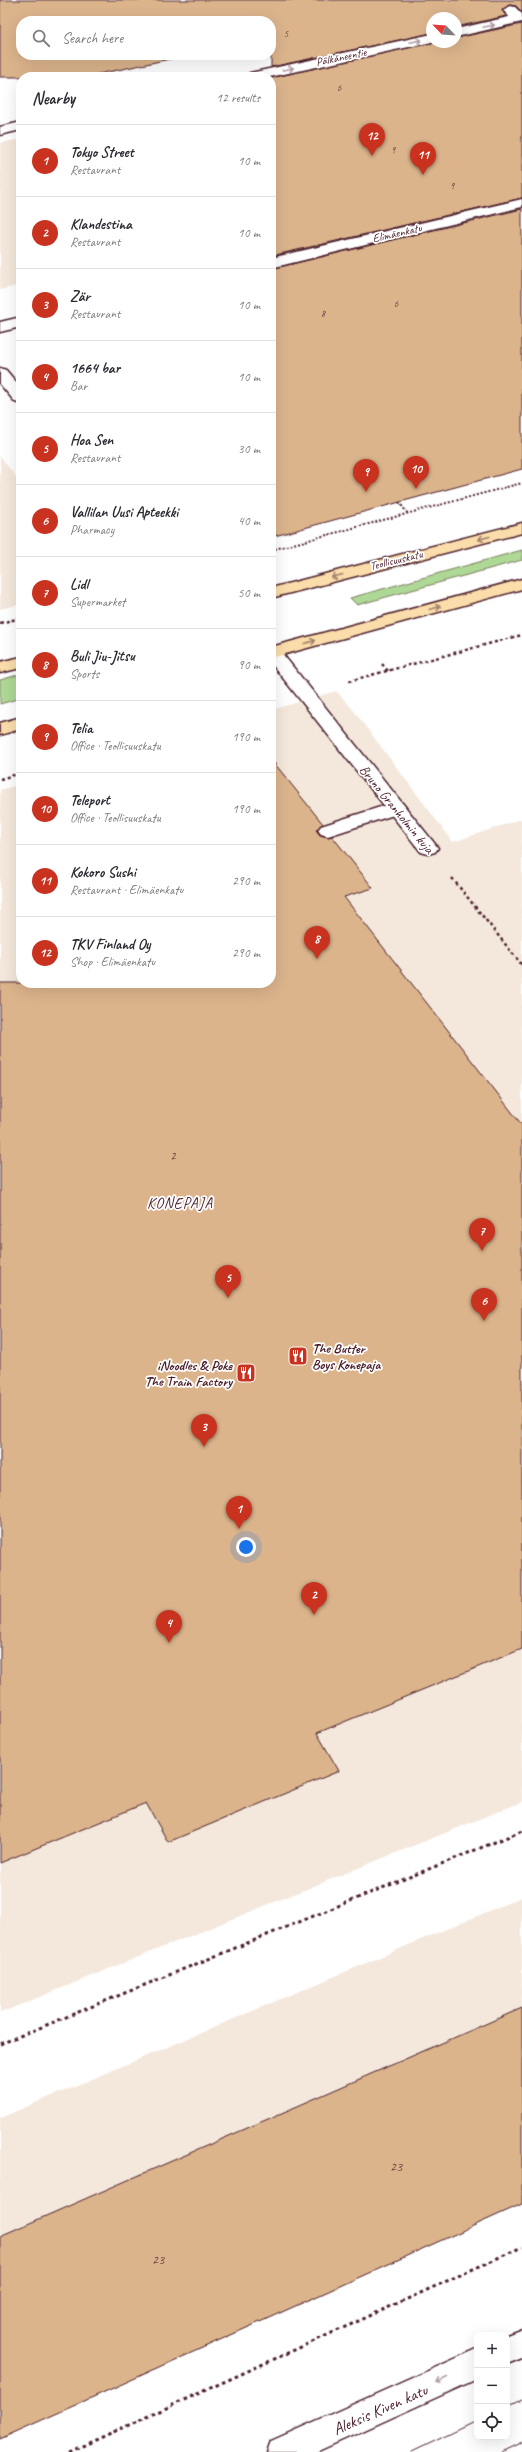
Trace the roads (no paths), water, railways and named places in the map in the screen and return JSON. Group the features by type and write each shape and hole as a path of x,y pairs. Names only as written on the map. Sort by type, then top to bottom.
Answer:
{"main road":[{"name":"Teollisuuskatu","path":"276,593 522,528"},
{"path":"276,651 522,584"},
{"path":"0,668 16,663"},
{"path":"0,728 16,724"}],"street":[{"path":"462,31 517,16"},
{"name":"Pälkäneentie","path":"273,72 426,39"},
{"path":"0,131 16,127"},
{"name":"Elimäenkatu","path":"276,262 522,203"},
{"path":"0,327 16,323"},
{"path":"0,373 16,393"},
{"name":"Bruno Granholmin kuja","path":"276,658 428,848"},
{"path":"328,830 396,808"},
{"path":"510,2349 522,2343"},
{"name":"Aleksis Kiven katu","path":"282,2452 474,2365"}],"tram line":[{"path":"510,2406 522,2400"},
{"path":"412,2452 474,2422"},
{"path":"501,2452 522,2442"}],"place":[{"name":"TKV Finland Oy","path":"372,156"},
{"name":"Kokoro Sushi","path":"423,175"},
{"name":"Teleport","path":"416,489"},
{"name":"Telia","path":"366,492"},
{"name":"Buli Jiu-Jitsu","path":"317,959"},
{"name":"Lidl","path":"482,1251"},
{"name":"Hoa Sen","path":"228,1298"},
{"name":"Vallilan Uusi Apteekki","path":"484,1321"},
{"name":"The Butter Boys Konepaja","path":"298,1356"},
{"name":"iNoodles & Poke The Train Factory","path":"246,1373"},
{"name":"Zär","path":"204,1447"},
{"name":"Tokyo Street","path":"239,1529"},
{"name":"Klandestina","path":"314,1615"},
{"name":"1664 bar","path":"169,1643"}],"district":[{"name":"KONEPAJA","path":"180,1203"}]}
